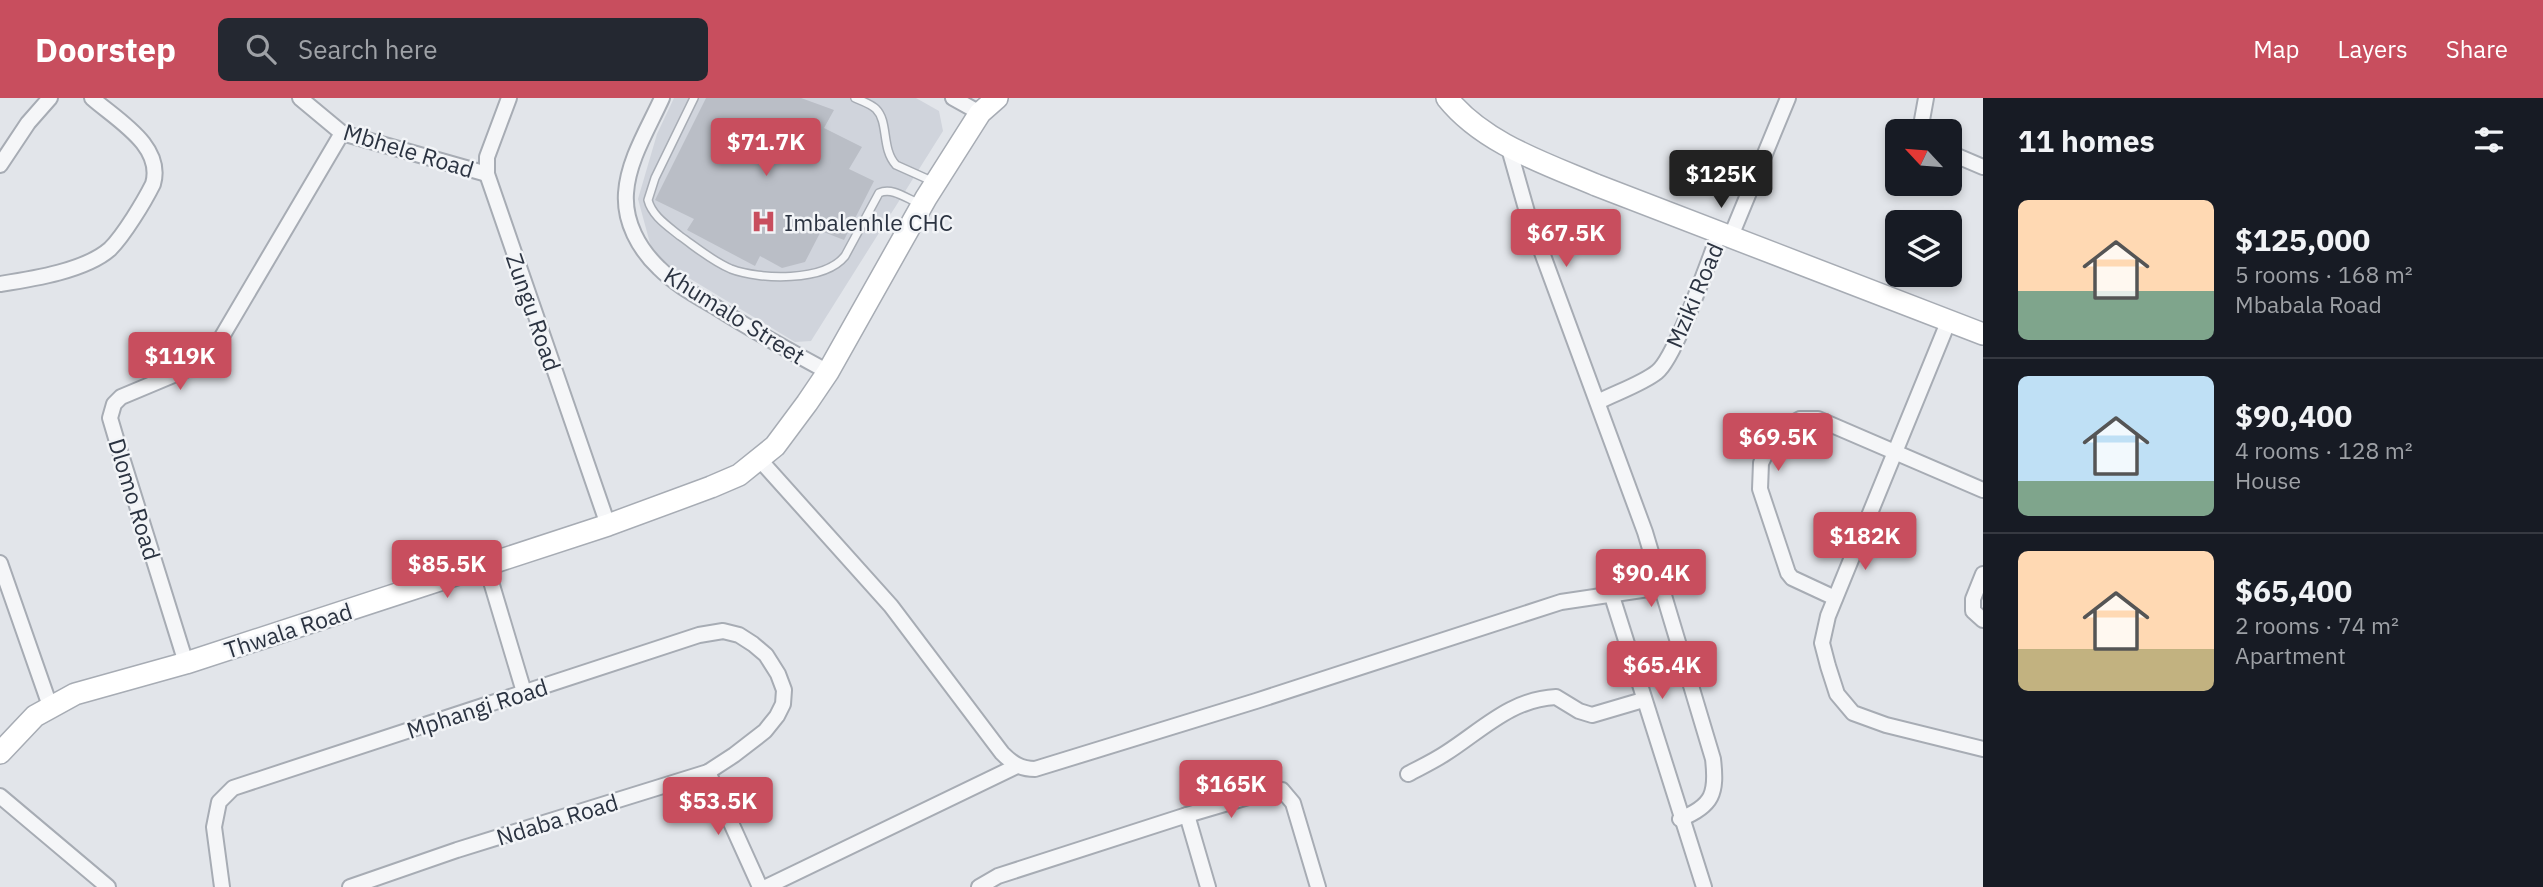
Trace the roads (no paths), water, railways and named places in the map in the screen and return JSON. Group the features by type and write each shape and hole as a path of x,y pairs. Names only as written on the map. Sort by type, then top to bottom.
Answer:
{"street":[{"path":"0,165 27,123 50,98"},
{"path":"0,284 29,279 96,259 111,248 153,184 156,174 149,150 92,98"},
{"name":"Mbhele Road","path":"300,98 342,133 487,174"},
{"name":"Zungu Road","path":"509,98 487,157 487,174 608,525"},
{"name":"Khumalo Street","path":"662,98 630,169 626,208 630,228 658,268 681,286 828,372"},
{"path":"953,98 980,113"},
{"name":"Thwala Road","path":"0,753 35,716 75,694 186,663 608,525 739,475 775,446 828,372 922,205 980,113 997,98"},
{"path":"1447,98 1468,120 1508,145 1595,185 1983,334"},
{"name":"Mziki Road","path":"1598,402 1657,372 1665,362 1788,98"},
{"path":"1922,119 1926,98"},
{"name":"Dlomo Road","path":"186,663 118,445 110,418 111,410 121,397 195,366 217,345 342,133"},
{"path":"1508,145 1527,212 1598,402 1662,587 1713,759 1716,780 1708,803 1699,812 1680,819"},
{"path":"1962,158 1983,167"},
{"path":"1949,320 1835,598 1822,643 1837,694 1853,713 1983,749"},
{"path":"1835,598 1792,578 1788,573 1760,489 1761,463 1776,433 1800,419 1818,419 1983,489"},
{"path":"760,460 891,606 1002,753 1017,766 1034,769 1256,701 1561,602 1662,587"},
{"path":"0,563 50,706"},
{"path":"486,565 524,692"},
{"path":"1983,574 1973,598 1973,611 1983,620"},
{"path":"1611,593 1680,819 1704,887"},
{"name":"Mphangi Road","path":"222,887 214,827 219,802 233,788 524,692 699,635 723,631 739,635 766,656 778,674 784,690 783,704"},
{"path":"1408,774 1445,754 1504,712 1523,703 1556,697 1579,711 1592,715 1643,700"},
{"name":"Ndaba Road","path":"350,887 457,850 708,772 765,731 783,704"},
{"path":"766,887 1017,766"},
{"path":"708,772 760,887"},
{"path":"979,887 1187,815 1265,792 1282,790 1293,803 1318,887"},
{"path":"0,796 108,887"},
{"path":"1187,815 1208,887"}],"lane":[{"path":"694,98 655,178 648,200 653,212 661,220 724,266 746,273 767,275 820,272 839,263 845,256 879,193 892,191 922,205"},
{"path":"855,98 870,105 879,114 887,151 896,165 936,183"}],"place":[{"name":"Imbalenhle CHC","path":"764,222"}]}
